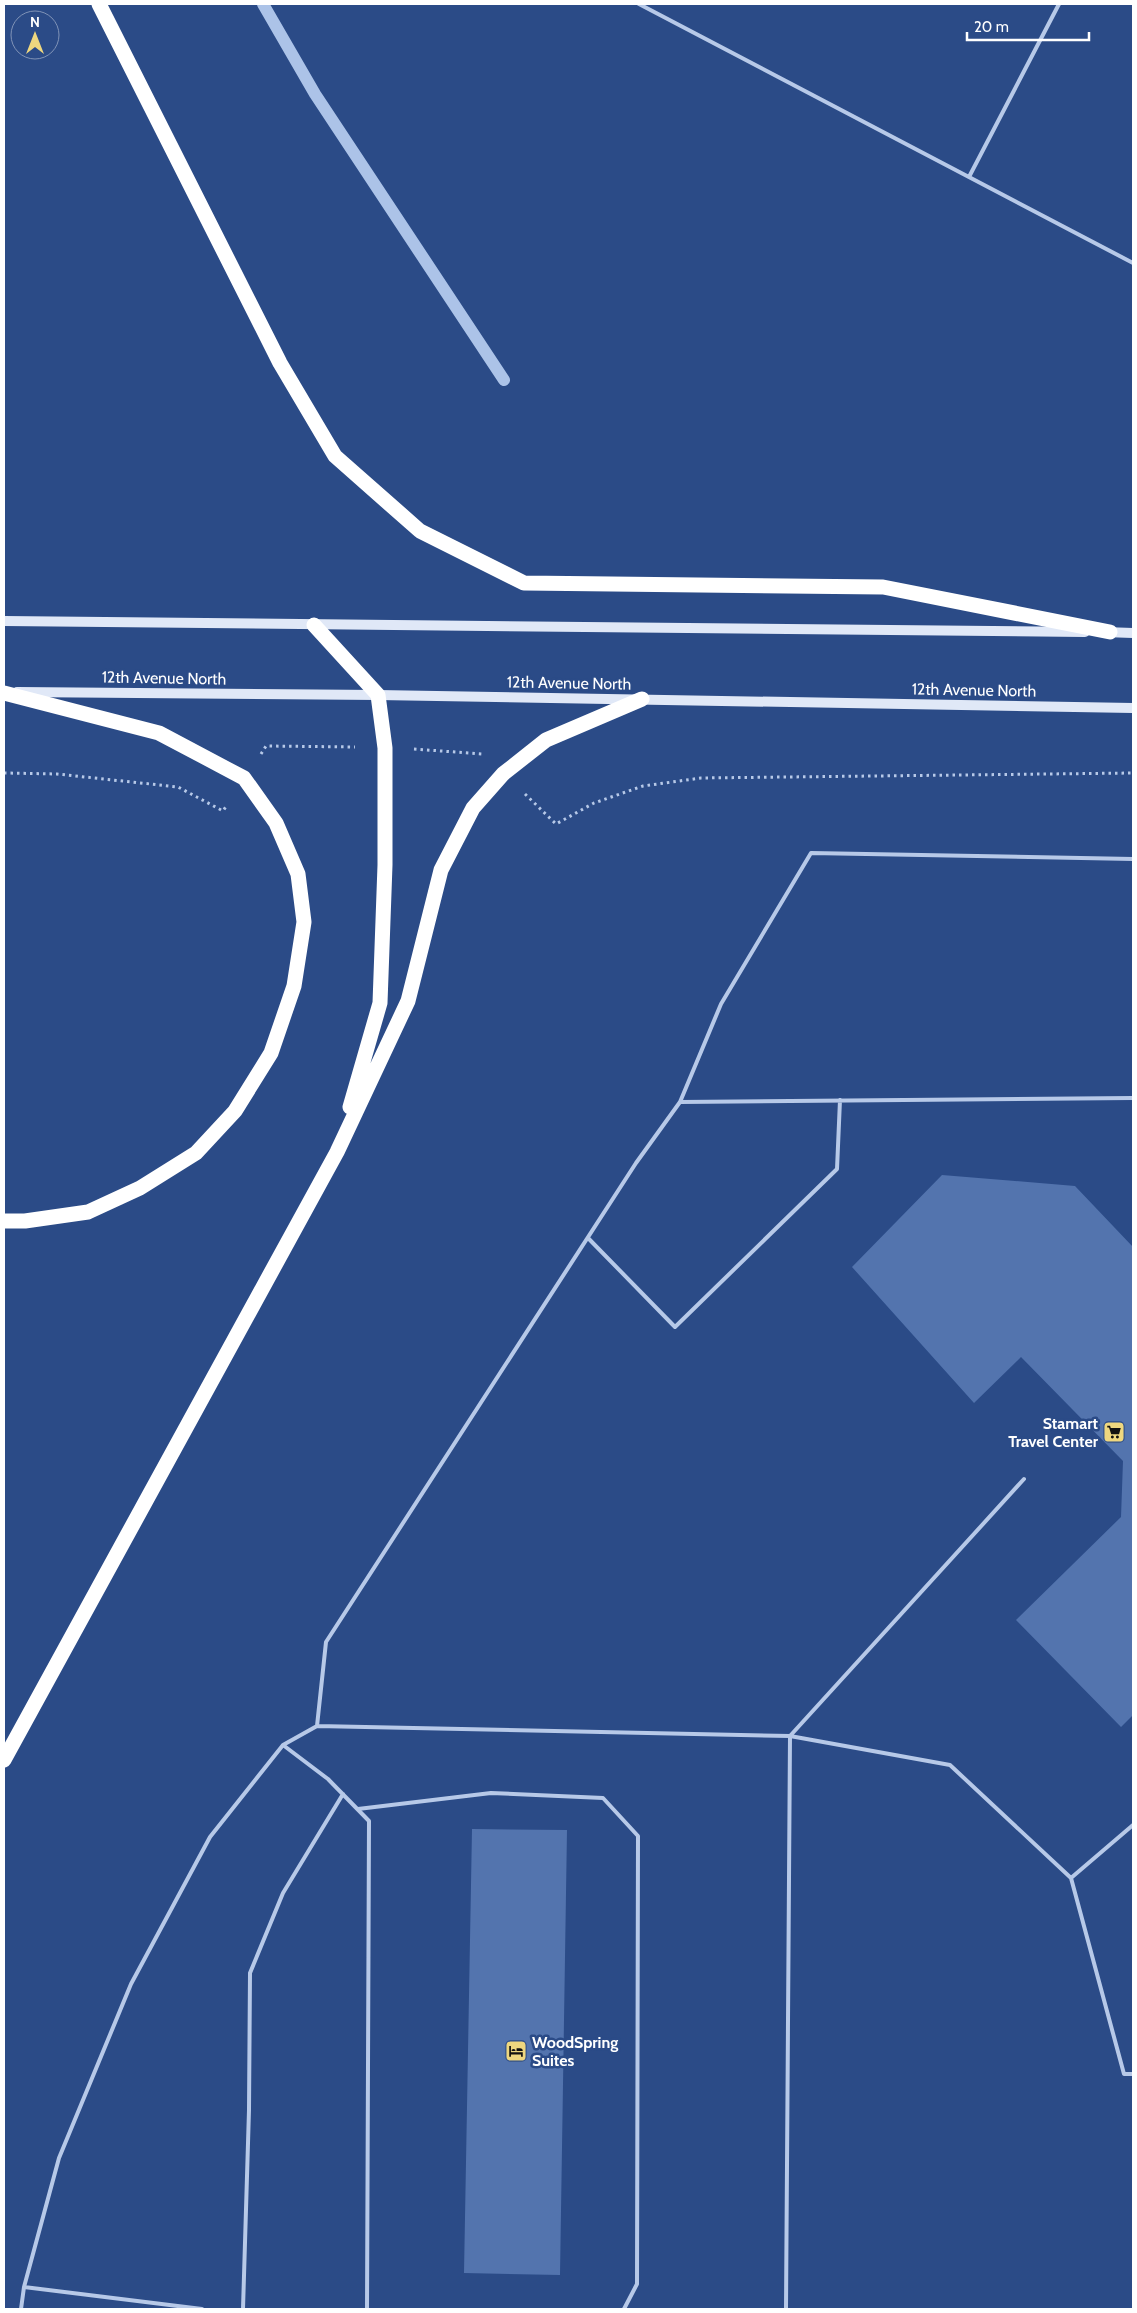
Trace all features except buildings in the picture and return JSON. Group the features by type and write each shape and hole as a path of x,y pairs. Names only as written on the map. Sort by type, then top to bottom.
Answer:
{"highway":[{"path":"99,4 280,363 335,456 420,531 524,583 883,586 1110,632"},
{"path":"314,625 378,695 385,748 385,865 380,1003 337,1152"},
{"path":"4,692 159,733 244,778 276,823 298,874 304,922 294,986 271,1053 228,1118 196,1153 140,1188 88,1212 25,1221 4,1221"},
{"path":"4,1760 337,1152 408,1001 441,870 473,808 503,774 546,740 642,699"}],"main road":[{"path":"4,621 1133,632"},
{"name":"12th Avenue North","path":"4,692 378,695 1133,708"}],"lane":[{"path":"639,4 1133,263"},
{"path":"969,177 1059,4"},
{"path":"317,1726 326,1642 588,1238 680,1102 720,1004 811,853 1133,859"},
{"path":"680,1102 1133,1098"},
{"path":"588,1238 675,1327 838,1169 840,1100"},
{"path":"786,2309 790,1736 1024,1479"},
{"path":"21,2309 24,2286 59,2158 132,1984 210,1838 283,1745 317,1726 790,1736 950,1765 1071,1878 1124,2074 1133,2074"},
{"path":"283,1745 328,1780 369,1821 367,2309"},
{"path":"358,1810 491,1793 603,1798 638,1836 637,2284 624,2309"},
{"path":"243,2309 249,2110 250,1973 283,1893 343,1794"},
{"path":"1071,1878 1133,1825"},
{"path":"24,2286 202,2309"}],"path":[{"path":"4,773 57,774 178,787 223,811 266,746 480,752 556,824 594,803 643,786 701,778 1133,773"}],"waterway":[{"path":"263,4 315,94 504,380"}],"place":[{"name":"Stamart Travel Center","path":"1114,1432"},
{"name":"WoodSpring Suites","path":"516,2051"}]}
